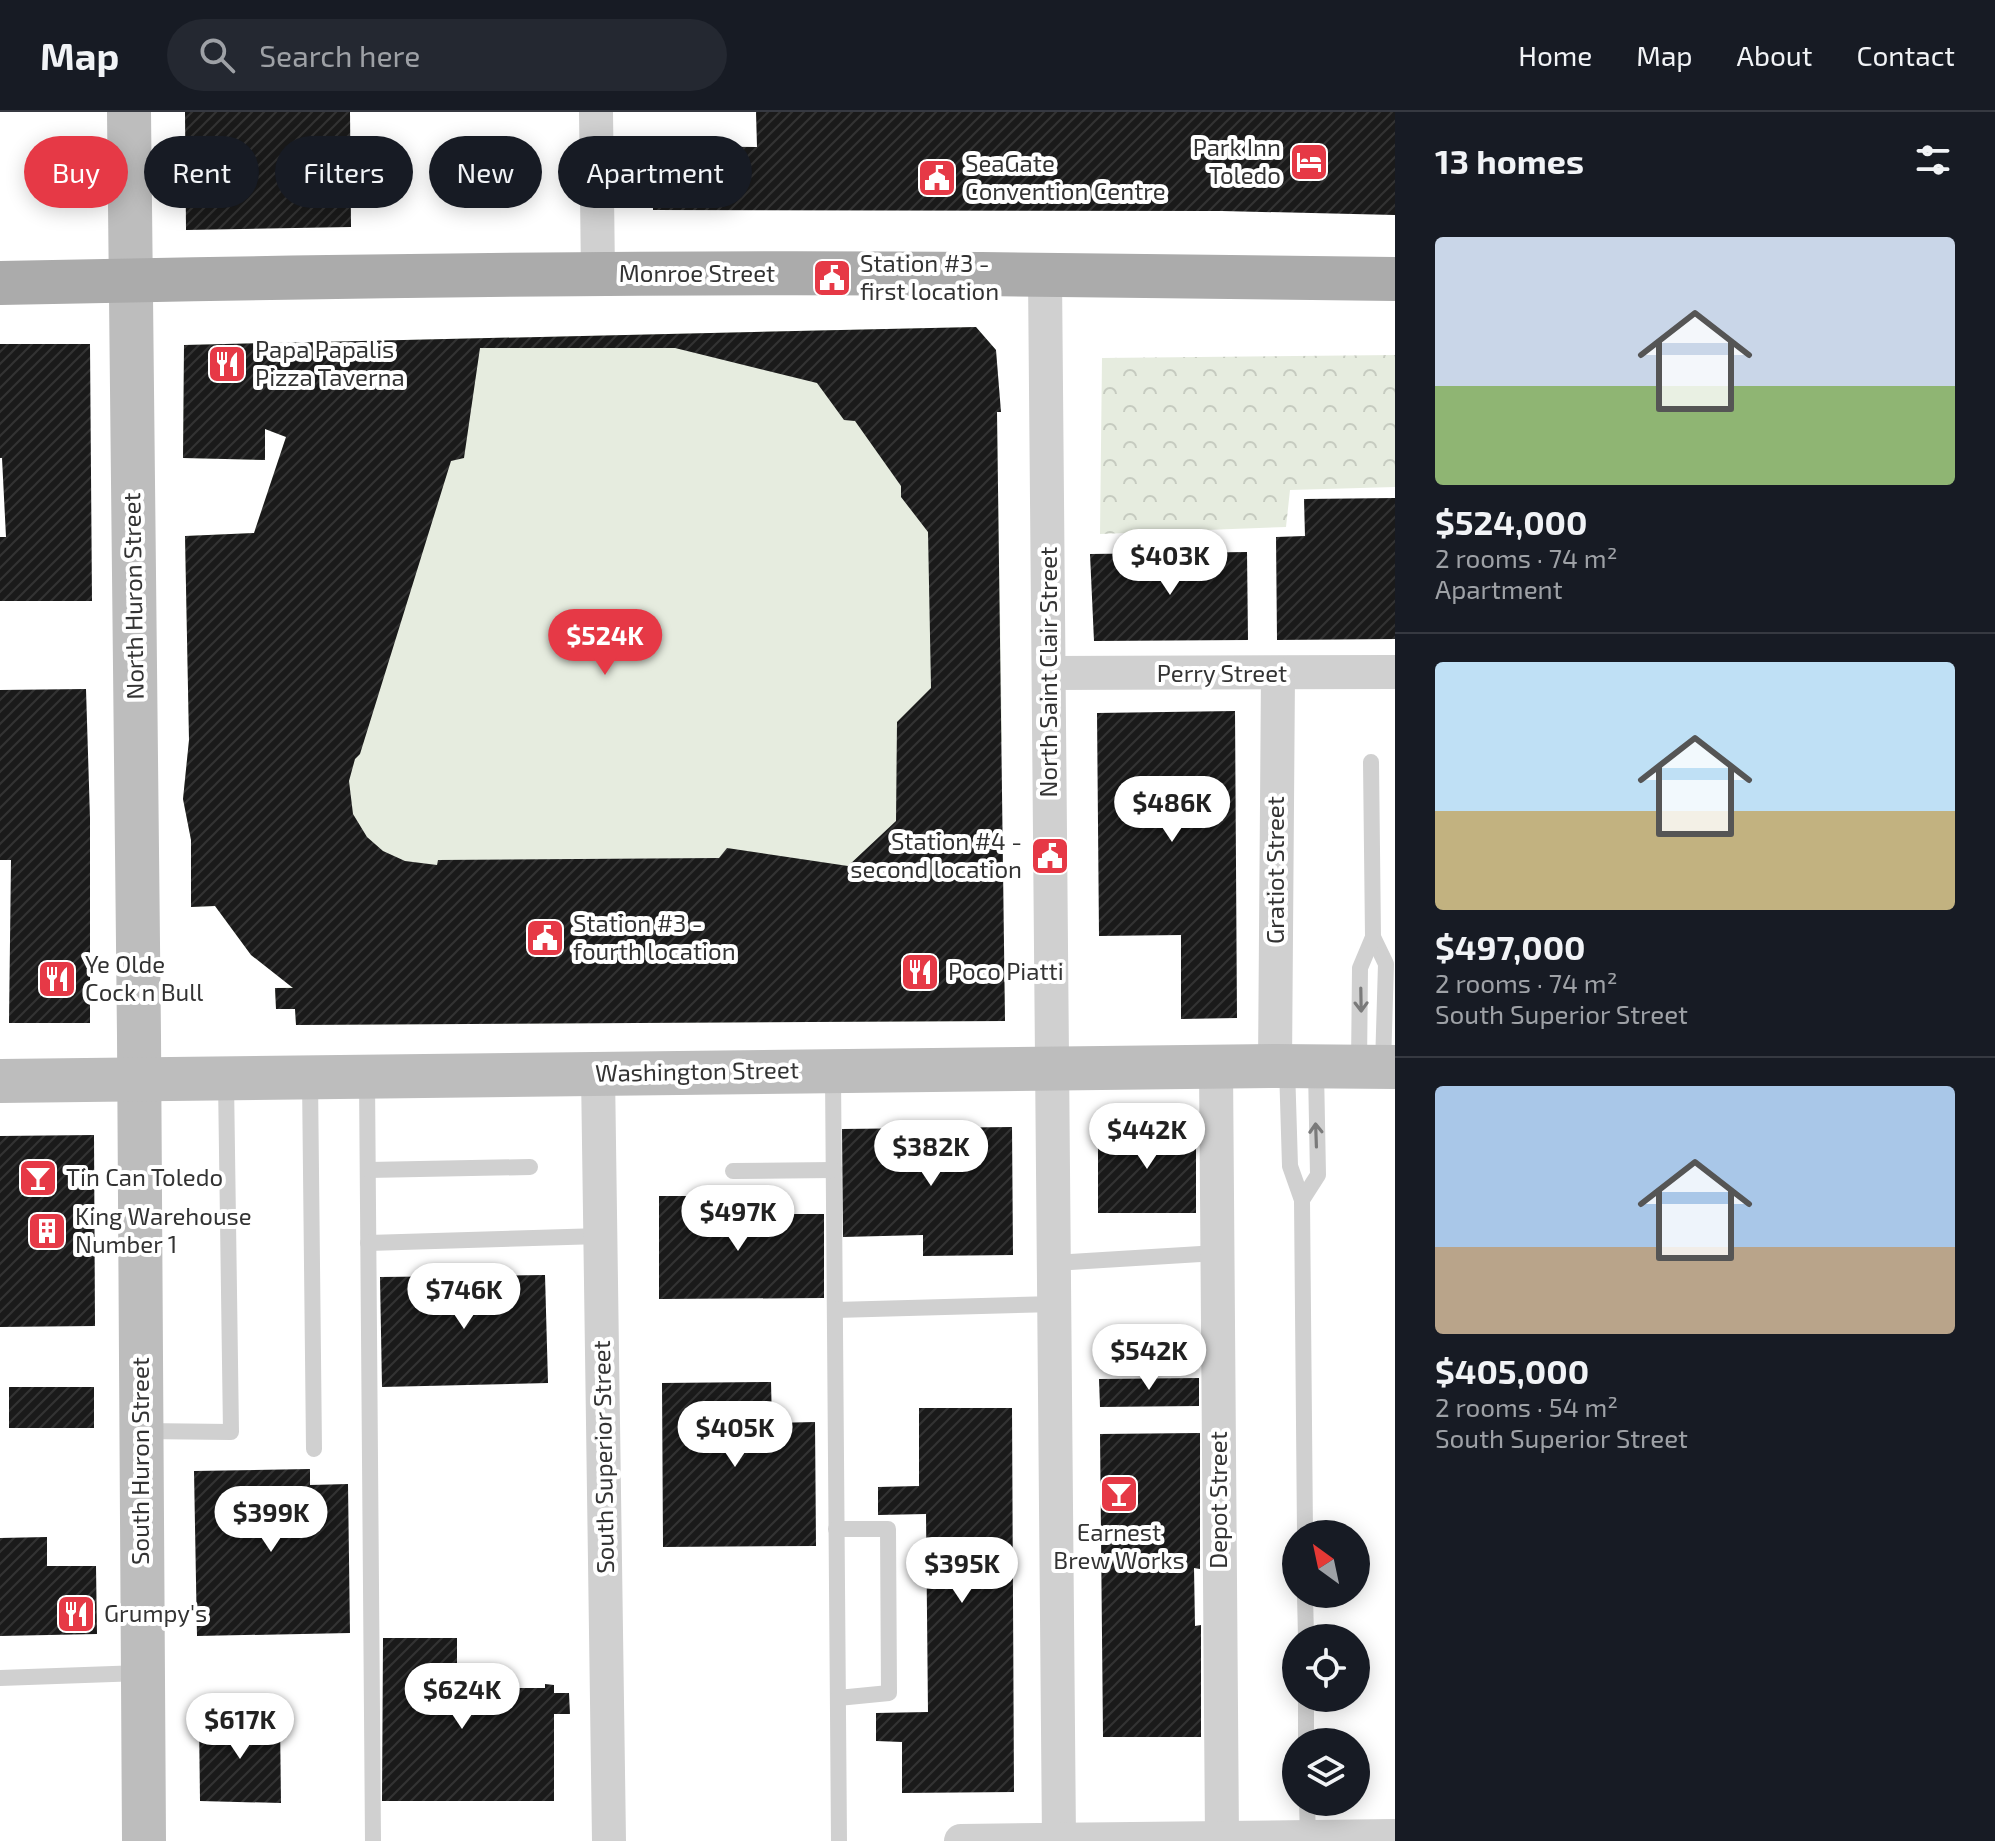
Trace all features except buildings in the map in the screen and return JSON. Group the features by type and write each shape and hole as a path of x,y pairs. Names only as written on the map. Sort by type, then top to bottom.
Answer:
{"main road":[{"name":"Monroe Street","path":"0,283 598,275 1395,279"}],"street":[{"name":"North Huron Street","path":"129,112 139,1081"},
{"path":"596,112 598,275"},
{"name":"North Saint Clair Street","path":"1045,276 1059,1841"},
{"name":"Perry Street","path":"1049,673 1395,672"},
{"name":"Gratiot Street","path":"1278,674 1293,1066"},
{"name":"Depot Street","path":"1216,1067 1222,1838"},
{"name":"Washington Street","path":"0,1081 1379,1067"},
{"name":"South Superior Street","path":"598,1073 609,1841"},
{"name":"South Huron Street","path":"139,1081 144,1841"},
{"path":"961,1841 1395,1836"}],"lane":[{"path":"1371,762 1373,937 1360,968 1379,1067"},
{"path":"1373,937 1386,964 1379,1067"},
{"path":"1293,1066 1318,1175 1302,1200"},
{"path":"1293,1066 1290,1166 1302,1200 1305,1520"},
{"path":"833,1071 839,1841"},
{"path":"367,1076 373,1841"},
{"path":"310,1077 314,1449"},
{"path":"141,1431 231,1432 226,1079"},
{"path":"368,1170 530,1167"},
{"path":"733,1171 834,1170"},
{"path":"368,1243 601,1236"},
{"path":"1054,1263 1217,1253"},
{"path":"835,1310 1055,1304"},
{"path":"836,1529 888,1529 889,1693 838,1698"},
{"path":"0,1678 142,1673"},
{"path":"1307,1816 1308,1837"}],"green space":[{"path":"976,327 996,350 1002,742 920,744 1002,892 1005,1021 296,1025 295,1009 276,1009 275,988 292,987 251,955 215,906 191,907 191,840 183,799 189,740 185,536 254,533 286,437 265,429 265,460 183,458 184,345"},
{"path":"1395,355 1395,487 1290,490 1286,527 1100,534 1102,358"}],"place":[{"name":"Park Inn Toledo","path":"1309,162"},
{"name":"SeaGate Convention Centre","path":"937,178"},
{"name":"Station #3 - first location","path":"832,278"},
{"name":"Papa Papalis Pizza Taverna","path":"227,364"},
{"name":"Station #4 - second location","path":"1050,856"},
{"name":"Station #3 - fourth location","path":"545,938"},
{"name":"Poco Piatti","path":"920,972"},
{"name":"Ye Olde Cock n Bull","path":"57,979"},
{"name":"Tin Can Toledo","path":"38,1178"},
{"name":"King Warehouse Number 1","path":"47,1231"},
{"name":"Earnest Brew Works","path":"1119,1494"},
{"name":"Grumpy's","path":"76,1614"}]}
